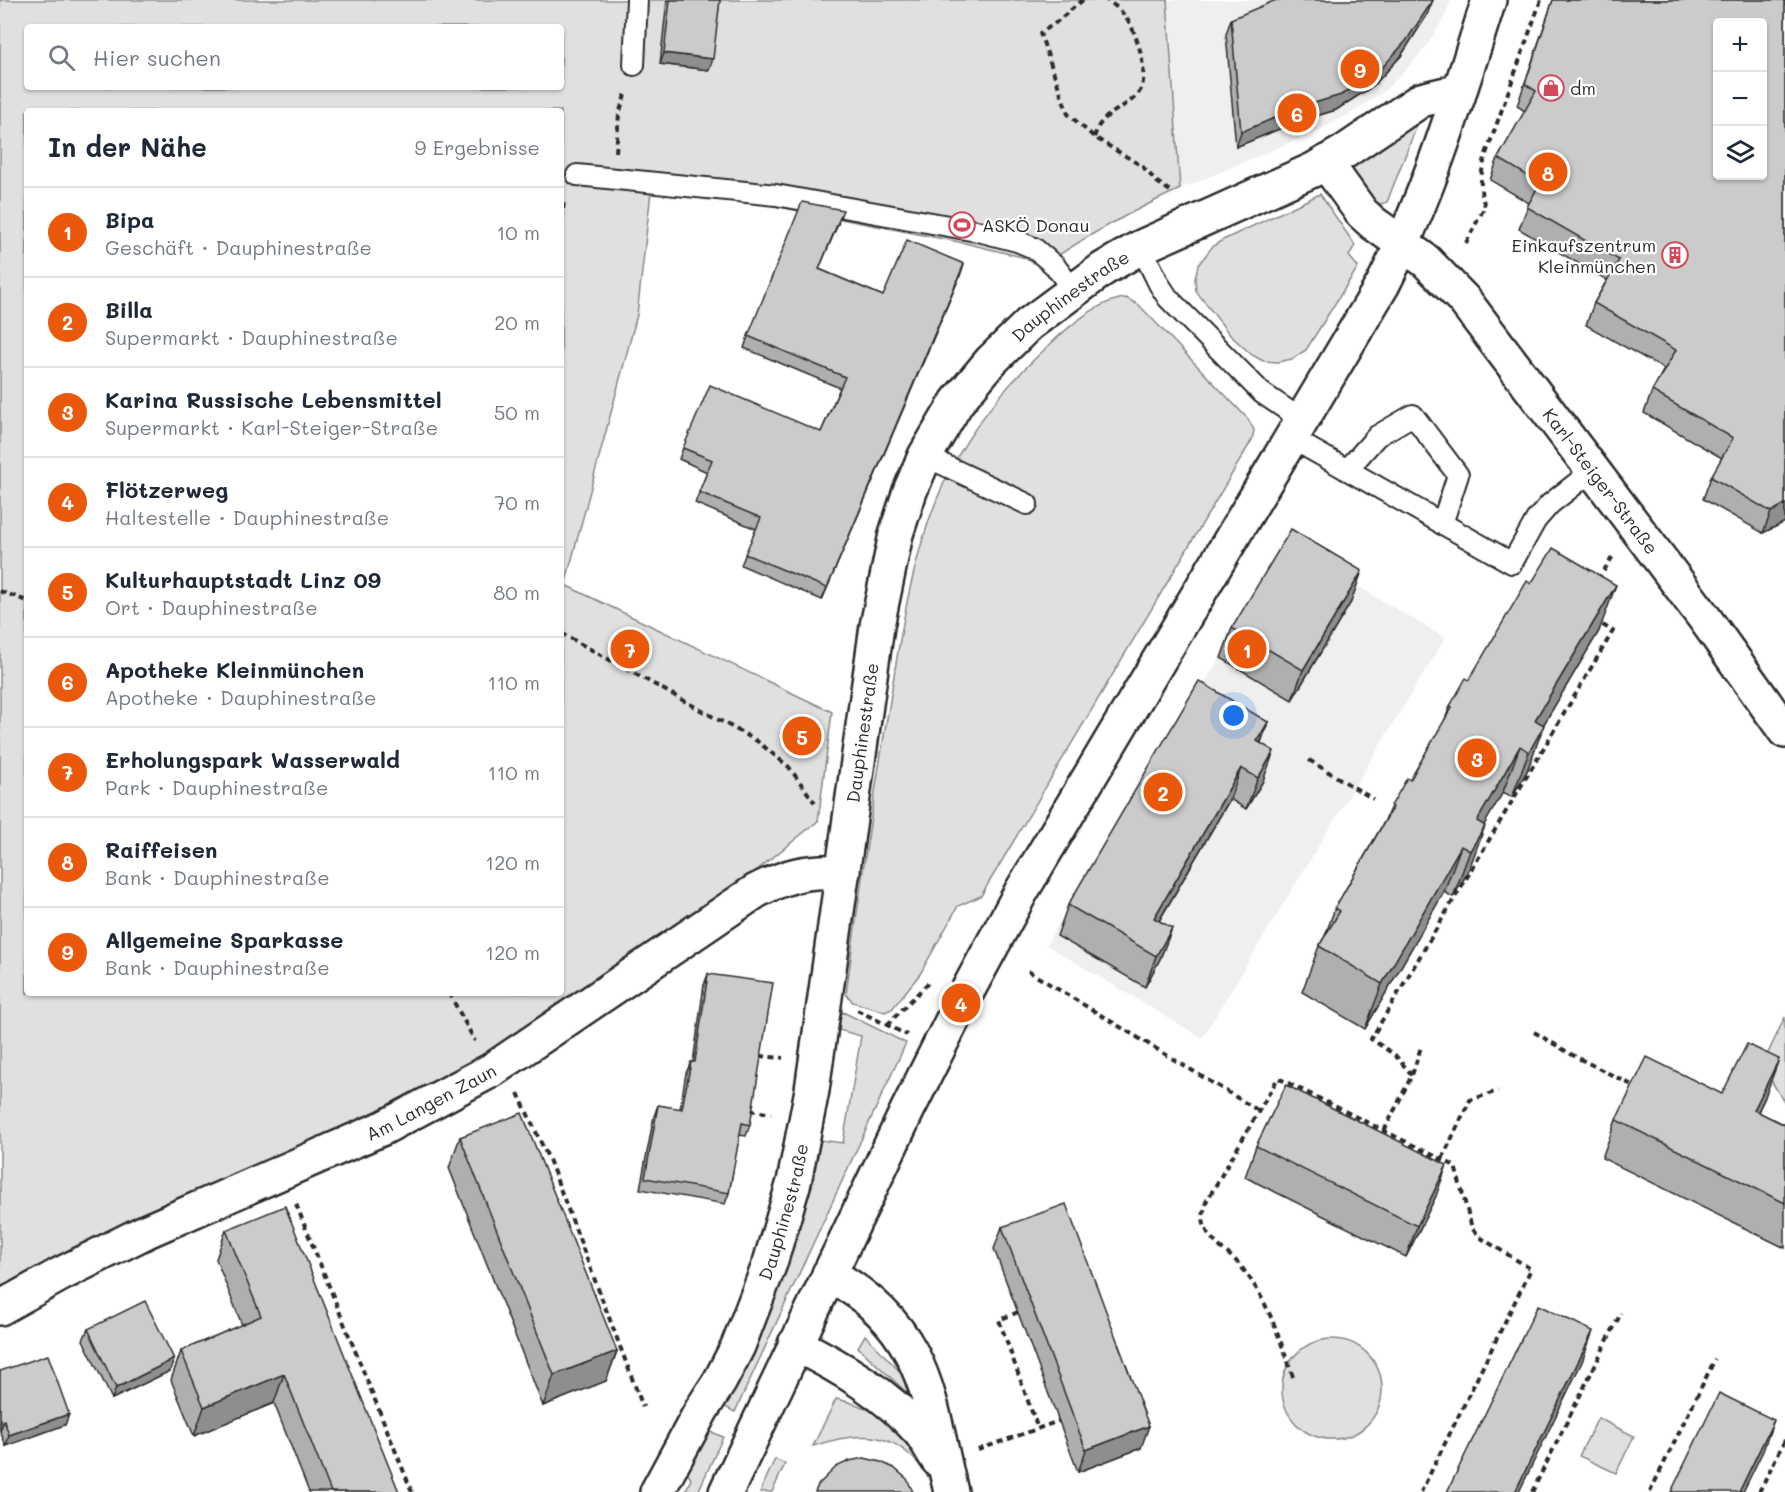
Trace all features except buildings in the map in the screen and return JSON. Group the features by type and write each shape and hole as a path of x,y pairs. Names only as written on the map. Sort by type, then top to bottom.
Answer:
{"street":[{"path":"726,1492 795,1344 961,1003 1021,892 1383,284 1404,244 1434,166 1489,0"},
{"name":"Dauphinestraße","path":"657,1492 738,1346 770,1263 794,1182 812,1090 879,614 896,534 910,491 925,456 957,402 991,362 1029,324 1103,269 1142,247 1326,163 1421,100 1446,94 1458,97"},
{"path":"1326,163 1362,213 1404,244"},
{"name":"Karl-Steiger-Straße","path":"1404,244 1426,261 1464,300 1703,616 1785,731"},
{"name":"Am Langen Zaun","path":"0,1308 61,1274 147,1231 383,1128 504,1080 756,891 784,877 818,871 843,872"},
{"path":"829,1274 849,1285 892,1322 914,1355 931,1400 949,1484"},
{"path":"795,1344 856,1378 890,1402 922,1434 949,1484"}],"lane":[{"path":"634,65 637,0"},
{"path":"577,175 776,195 982,232 1034,248 1055,266 1073,290"},
{"path":"1142,247 1168,298 1297,429 1347,470 1512,563 1536,520 1550,504 1592,471"},
{"path":"1347,470 1377,436 1413,415 1458,475 1442,524"},
{"path":"925,456 1027,504"}],"path":[{"path":"1083,0 1040,33 1068,114 1094,137 1142,166 1157,182 1178,198"},
{"path":"1094,137 1100,123 1129,103 1141,89 1143,74 1139,47 1133,31 1125,15 1106,0"},
{"path":"1466,243 1485,206 1481,195 1480,177 1486,154 1541,0"},
{"path":"615,179 619,114 634,65"},
{"path":"1595,584 1617,550 1640,532"},
{"path":"0,591 24,601"},
{"path":"1412,1076 1395,1056 1371,1039 1613,631 1596,621"},
{"path":"564,635 757,741 789,767 819,808"},
{"path":"1308,760 1373,799"},
{"path":"1028,971 1259,1111"},
{"path":"887,1025 929,982"},
{"path":"451,996 504,1080 550,1162 643,1407"},
{"path":"852,1007 913,1038"},
{"path":"1534,1032 1576,1057 1636,1087 1642,1087"},
{"path":"1384,1131 1412,1076 1421,1047"},
{"path":"760,1056 795,1059"},
{"path":"1293,1377 1272,1315 1245,1270 1217,1245 1202,1220 1206,1202 1278,1078 1455,1166 1472,1228 1478,1236 1530,1269 1420,1492"},
{"path":"1442,1159 1470,1100 1498,1091"},
{"path":"750,1110 777,1115"},
{"path":"295,1201 412,1492"},
{"path":"1018,1312 999,1320 1038,1429"},
{"path":"1532,1492 1621,1313"},
{"path":"1650,1492 1715,1359"},
{"path":"973,1452 1059,1421"},
{"path":"1759,1492 1785,1440"}],"shaded area":[{"path":"0,0 1167,0 1180,189 1109,225 1041,267 1026,258 969,244 754,202 651,192 637,315 565,585 832,712 818,821 752,874 623,967 516,1039 375,1117 74,1248 0,1287"},
{"path":"1167,0 1451,0 1444,18 1426,47 1382,93 1353,112 1315,132 1180,189"},
{"path":"1415,122 1416,128 1387,202 1381,204 1375,202 1353,173 1352,163"},
{"path":"1320,194 1355,245 1349,256 1358,267 1306,350 1292,359 1278,362 1263,361 1252,355 1230,335 1196,291 1195,279 1198,265 1213,246 1221,241"},
{"path":"1126,298 1139,305 1248,419 1254,430 1252,440 981,896 958,906 920,974 892,1009 885,1012 853,1002 846,994 878,774 909,591 933,510 963,447 988,411 1016,378 1073,324 1104,304"},
{"path":"1288,545 1445,638 1202,1038 1046,945"},
{"path":"843,1012 906,1043 735,1412 723,1406 758,1337 797,1238 821,1140 843,1143 861,1036 839,1030 840,1016"},
{"path":"1785,1017 1785,1103 1762,1066"},
{"path":"865,1335 908,1380 919,1404 858,1347"},
{"path":"1332,1339 1351,1342 1368,1353 1379,1370 1382,1389 1379,1408 1368,1425 1351,1436 1332,1439 1313,1436 1296,1425 1285,1408 1282,1389 1285,1370 1296,1353 1313,1342"},
{"path":"836,1399 867,1409 893,1426 914,1449 929,1478 905,1450 878,1438 864,1436 813,1446"},
{"path":"1598,1418 1634,1436 1616,1473 1579,1456"},
{"path":"707,1430 723,1437 698,1492 685,1492 691,1479 685,1469"},
{"path":"775,1459 785,1464 772,1492 760,1492"}],"place":[{"name":"Allgemeine Sparkasse","path":"1360,69"},
{"name":"dm","path":"1551,88"},
{"name":"Apotheke Kleinmünchen","path":"1297,113"},
{"name":"Raiffeisen","path":"1548,172"},
{"name":"ASKÖ Donau","path":"962,225"},
{"name":"Einkaufszentrum Kleinmünchen","path":"1675,255"},
{"name":"Erholungspark Wasserwald","path":"630,649"},
{"name":"Bipa","path":"1247,649"},
{"name":"Kulturhauptstadt Linz 09","path":"802,736"},
{"name":"Karina Russische Lebensmittel","path":"1477,758"},
{"name":"Billa","path":"1163,792"},
{"name":"Flötzerweg","path":"961,1003"}]}
